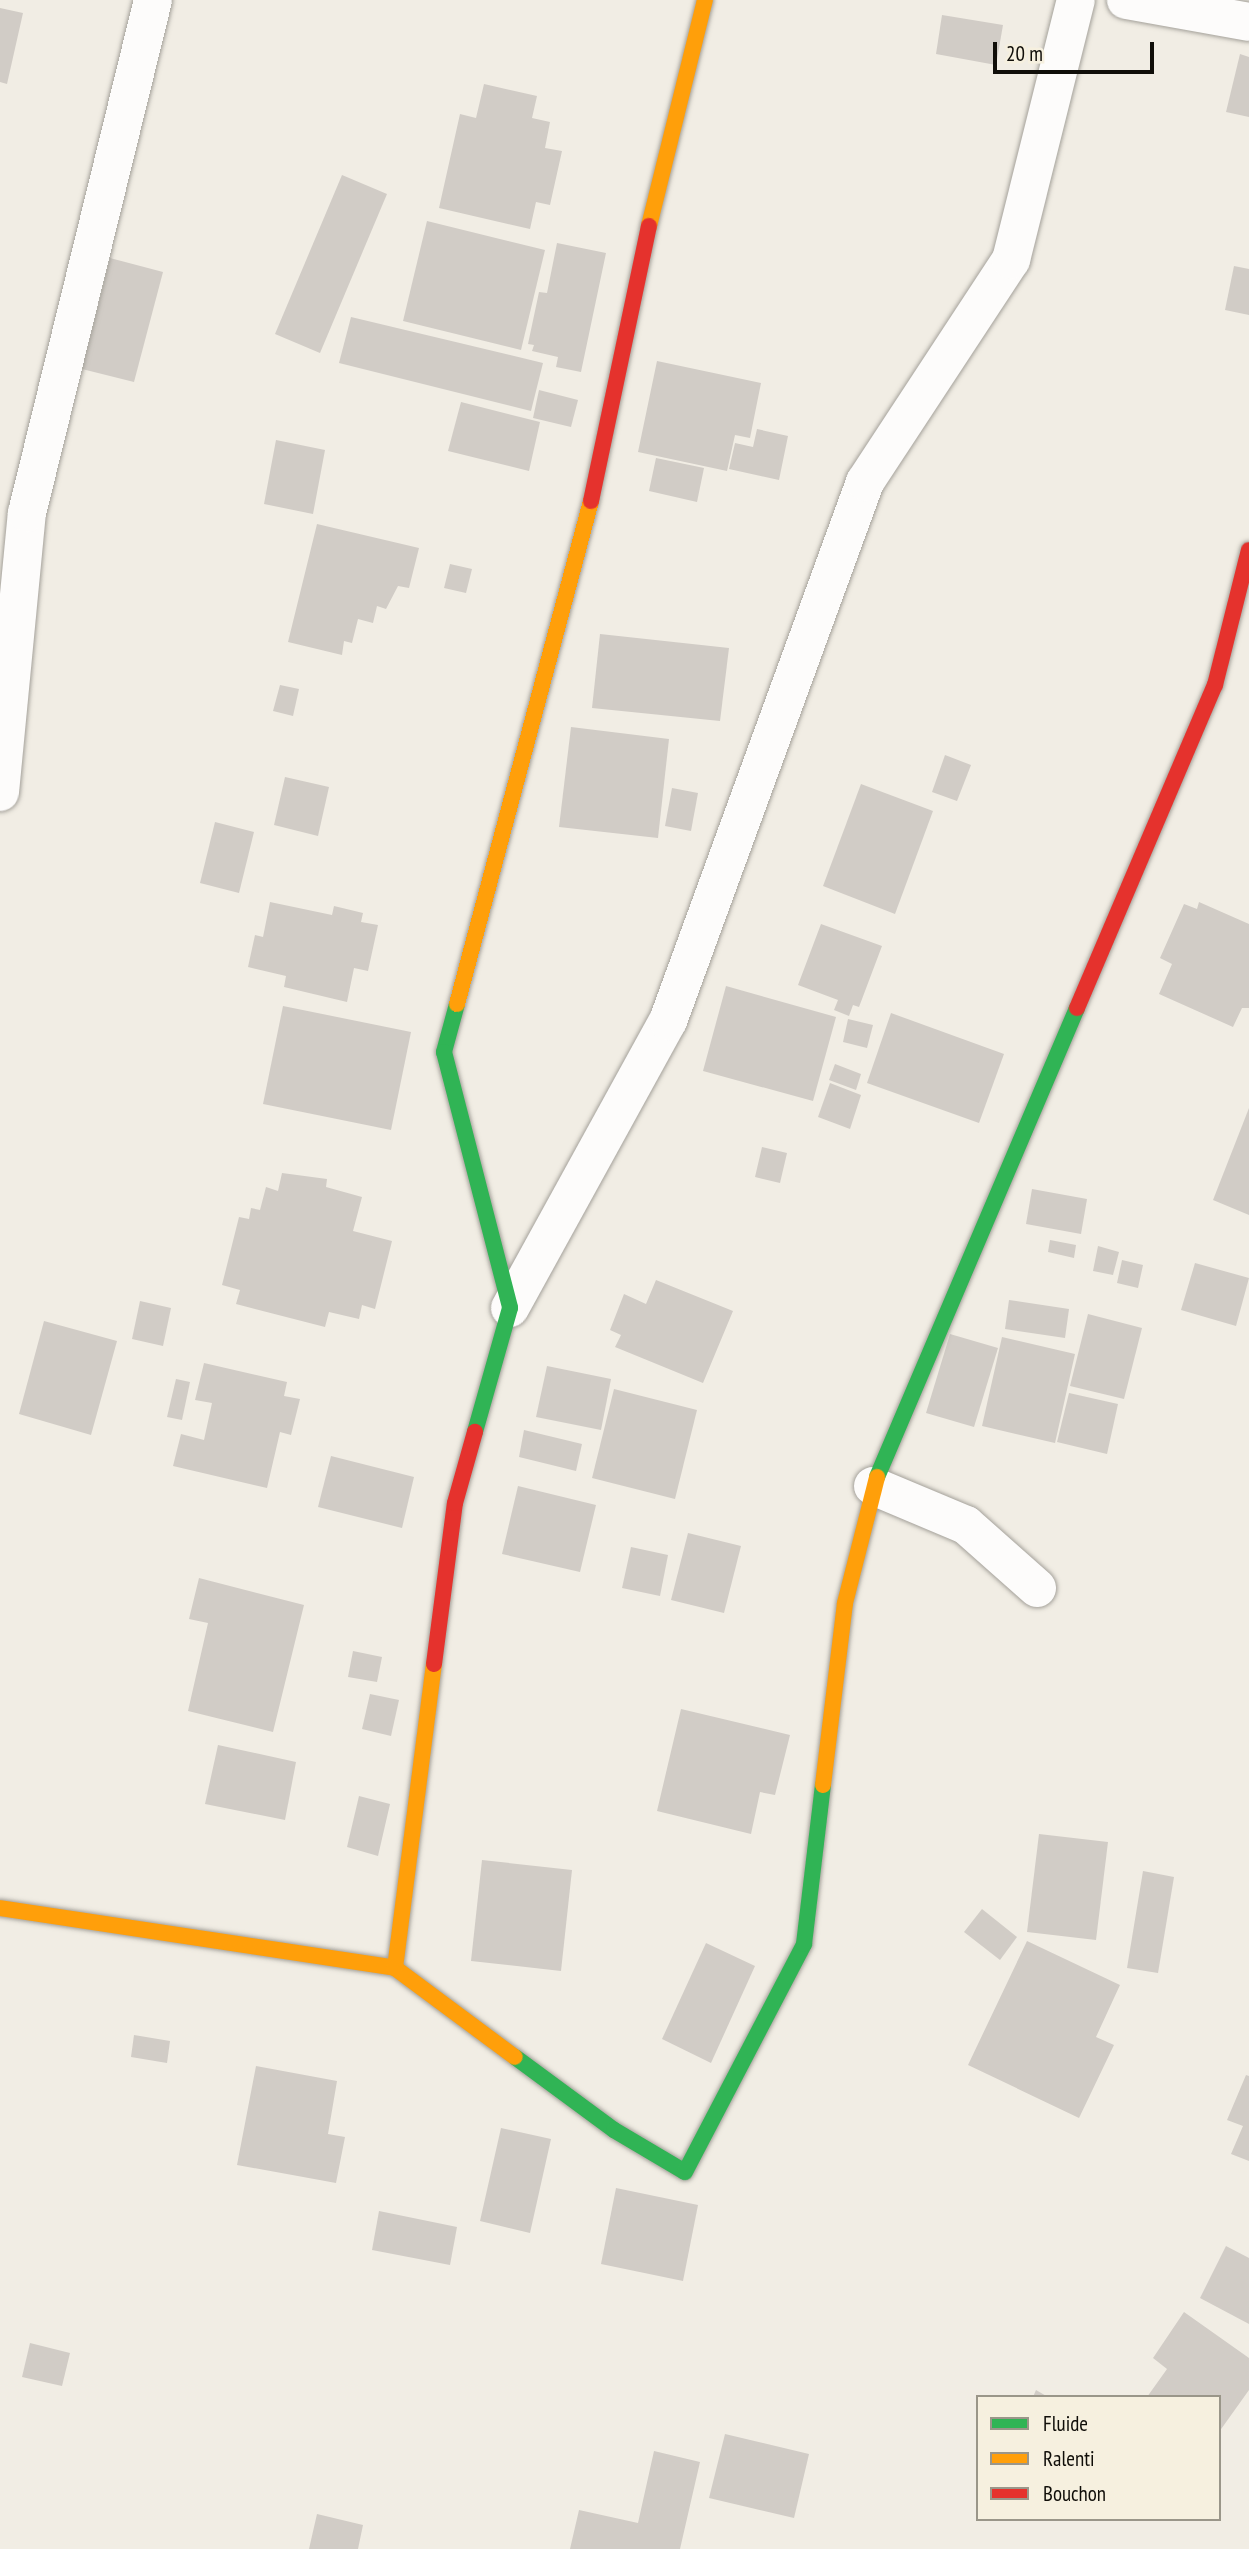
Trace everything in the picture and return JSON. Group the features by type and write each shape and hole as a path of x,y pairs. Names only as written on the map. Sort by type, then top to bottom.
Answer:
{"street":[{"path":"0,792 27,513 153,0"},
{"path":"510,1307 444,1052 576,565 651,216 705,0"},
{"path":"395,1968 455,1503 510,1307 668,1021 864,482 1011,260 1076,0"},
{"path":"1126,0 1249,22"},
{"path":"0,1908 395,1968 614,2130 685,2172 804,1944 845,1603 873,1486 1215,685 1249,550"},
{"path":"873,1486 966,1525 1037,1588"}],"building":[{"path":"0,8 23,13 7,84 0,82"},
{"path":"942,15 1003,25 996,65 936,54"},
{"path":"1240,54 1249,57 1249,117 1226,112"},
{"path":"484,84 537,96 532,118 550,122 545,148 562,151 550,205 536,202 530,229 439,208 460,114 476,118"},
{"path":"342,175 387,194 320,353 275,334"},
{"path":"427,221 545,250 521,350 403,321"},
{"path":"557,243 606,253 581,372 556,367 558,357 532,351 534,345 528,344 539,292 547,293"},
{"path":"110,258 163,272 134,382 82,369"},
{"path":"1234,266 1249,269 1249,315 1225,310"},
{"path":"351,317 543,363 531,411 339,363"},
{"path":"657,361 761,383 750,438 735,435 727,471 638,452"},
{"path":"539,390 578,400 571,427 533,418"},
{"path":"461,402 540,422 529,471 448,451"},
{"path":"757,429 788,436 779,480 729,469 735,443 753,447"},
{"path":"276,440 325,450 313,514 264,504"},
{"path":"656,458 704,468 697,502 649,491"},
{"path":"317,524 419,548 409,588 398,586 386,609 377,606 373,623 358,619 352,643 344,641 342,655 288,642"},
{"path":"450,564 472,569 466,593 444,588"},
{"path":"600,634 729,648 720,721 592,708"},
{"path":"280,685 299,689 293,716 273,711"},
{"path":"571,727 669,739 658,838 559,827"},
{"path":"945,755 971,765 957,801 932,792"},
{"path":"285,777 329,787 318,836 274,825"},
{"path":"861,784 933,811 895,914 823,886"},
{"path":"672,788 698,793 691,831 665,826"},
{"path":"215,822 254,832 239,893 200,883"},
{"path":"270,902 332,915 334,906 363,913 361,922 378,925 368,971 354,968 347,1002 284,987 286,976 248,967 255,935 263,937"},
{"path":"1199,902 1249,924 1249,1008 1242,1008 1233,1027 1159,994 1172,964 1160,958 1184,904 1197,909"},
{"path":"821,924 882,946 859,1007 853,1005 849,1016 834,1010 838,1000 798,985"},
{"path":"726,986 836,1017 813,1101 703,1071"},
{"path":"283,1006 411,1032 391,1130 263,1104"},
{"path":"891,1013 1004,1054 979,1123 867,1083"},
{"path":"848,1019 873,1025 867,1048 843,1042"},
{"path":"835,1064 861,1074 856,1090 829,1080"},
{"path":"830,1083 861,1095 850,1129 818,1117"},
{"path":"1249,1108 1249,1215 1213,1200"},
{"path":"762,1147 787,1153 780,1183 755,1177"},
{"path":"282,1173 327,1179 326,1187 362,1197 353,1231 392,1241 375,1309 362,1305 359,1319 329,1312 325,1327 236,1304 240,1290 222,1285 239,1217 249,1219 251,1208 260,1210 266,1187 278,1191"},
{"path":"1032,1189 1087,1199 1081,1234 1026,1224"},
{"path":"1050,1240 1076,1245 1074,1258 1048,1252"},
{"path":"1098,1246 1119,1252 1113,1275 1093,1271"},
{"path":"1122,1260 1143,1265 1138,1288 1117,1283"},
{"path":"1195,1263 1249,1278 1236,1326 1181,1310"},
{"path":"656,1280 733,1311 703,1383 615,1347 621,1335 610,1330 624,1294 646,1304"},
{"path":"1009,1300 1069,1309 1065,1338 1005,1329"},
{"path":"140,1301 171,1308 163,1346 132,1339"},
{"path":"1088,1314 1142,1328 1124,1399 1070,1386"},
{"path":"44,1321 117,1341 91,1435 19,1414"},
{"path":"950,1334 998,1348 974,1427 926,1413"},
{"path":"1002,1337 1075,1354 1055,1443 982,1426"},
{"path":"204,1363 287,1382 284,1396 300,1399 291,1435 280,1432 267,1488 173,1466 181,1434 204,1440 212,1403 195,1400"},
{"path":"547,1366 611,1379 601,1430 536,1417"},
{"path":"176,1379 190,1382 182,1420 167,1417"},
{"path":"614,1389 697,1410 675,1499 592,1478"},
{"path":"1069,1393 1118,1404 1107,1454 1057,1442"},
{"path":"524,1430 582,1444 576,1471 519,1457"},
{"path":"331,1456 414,1477 402,1528 318,1507"},
{"path":"518,1486 596,1505 580,1572 502,1554"},
{"path":"688,1533 741,1546 724,1613 671,1600"},
{"path":"631,1547 668,1555 660,1596 622,1588"},
{"path":"199,1578 304,1605 273,1732 188,1711 208,1623 189,1619"},
{"path":"353,1651 382,1657 377,1682 348,1677"},
{"path":"370,1694 399,1700 391,1736 362,1729"},
{"path":"681,1709 790,1735 775,1795 760,1792 751,1834 657,1811"},
{"path":"218,1745 296,1762 285,1820 205,1804"},
{"path":"359,1796 390,1804 378,1856 347,1847"},
{"path":"1039,1834 1108,1842 1096,1940 1027,1932"},
{"path":"482,1860 572,1870 561,1971 471,1961"},
{"path":"1143,1871 1174,1877 1158,1973 1127,1968"},
{"path":"982,1909 1017,1937 1000,1960 964,1932"},
{"path":"1027,1941 1120,1985 1096,2037 1114,2045 1079,2118 968,2065"},
{"path":"706,1943 755,1966 711,2063 662,2039"},
{"path":"134,2035 170,2041 167,2063 131,2057"},
{"path":"256,2066 337,2081 328,2134 345,2137 336,2183 237,2165"},
{"path":"1246,2075 1249,2076 1249,2161 1231,2154 1243,2126 1227,2120"},
{"path":"501,2128 551,2139 530,2233 480,2221"},
{"path":"616,2188 698,2205 683,2281 601,2264"},
{"path":"379,2211 457,2227 450,2265 372,2250"},
{"path":"1226,2246 1249,2258 1249,2324 1200,2298"},
{"path":"1184,2312 1249,2358 1249,2390 1221,2429 1221,2395 1148,2395 1167,2369 1153,2358"},
{"path":"30,2343 70,2353 62,2386 22,2377"},
{"path":"725,2434 809,2454 794,2518 709,2498"},
{"path":"654,2451 700,2462 680,2549 570,2549 579,2510 638,2523"},
{"path":"317,2514 363,2525 358,2549 309,2549"}],"traffic: fast":[{"path":"457,1004 444,1052 510,1308 475,1432"},
{"path":"877,1477 1077,1008"},
{"path":"515,2057 614,2130 685,2172 804,1944 823,1785"}],"traffic: slow":[{"path":"649,226 705,0"},
{"path":"457,1004 591,501"},
{"path":"823,1785 845,1603 877,1477"},
{"path":"395,1968 434,1664"},
{"path":"0,1908 395,1968 515,2057"}],"traffic: jam":[{"path":"591,501 649,226"},
{"path":"1077,1008 1215,685 1249,550"},
{"path":"434,1664 455,1503 475,1432"}]}
